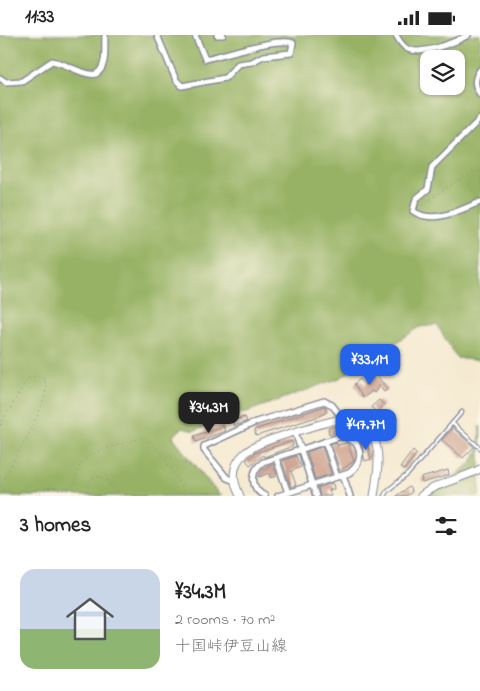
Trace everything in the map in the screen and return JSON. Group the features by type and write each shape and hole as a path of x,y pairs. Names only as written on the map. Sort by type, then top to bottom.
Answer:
{"main road":[{"path":"240,496 235,481 236,471 240,458 248,449 260,442 343,419 354,420 364,426 378,447 374,496"},
{"path":"421,496 436,487 465,478 480,469"}],"street":[{"path":"0,78 6,82 22,81 52,61 72,66 88,75 96,74 102,68 105,52 104,35"},
{"path":"156,35 176,80 182,86 225,77 238,64 252,62 262,57 291,53 294,43 288,38 257,45 235,53 205,59 195,35"},
{"path":"217,35 223,35"},
{"path":"396,35 405,48 411,50 444,47 468,35"},
{"path":"480,70 476,79 476,88 480,94"},
{"path":"480,119 432,167 428,189 416,199 413,211 421,217 430,217 448,214 480,202"},
{"path":"235,481 227,478 204,450 204,446 256,422 324,401 332,405 343,419"},
{"path":"295,432 316,496"},
{"path":"265,496 253,482 255,471 263,462 325,441 345,437 356,443 359,447 359,463 353,470 283,495 276,458"},
{"path":"325,441 350,496"}],"lane":[{"path":"384,496 387,491 408,474 462,412"},
{"path":"452,423 480,448"}],"path":[{"path":"413,211 440,194 465,174 480,171"},
{"path":"0,425 28,378 39,375 44,378 46,383 45,393 38,414 1,485 2,490 26,496"},
{"path":"36,496 48,487 60,491 73,486 80,463 92,454 145,437 161,453 175,473 185,496"},
{"path":"161,453 172,456 196,469 229,496"},
{"path":"86,496 88,483 92,478 98,476 106,479 120,496"},
{"path":"59,495 60,491"}],"green space":[{"path":"0,35 480,35 480,361 457,358 437,325 420,327 340,378 194,431 182,428 173,437 220,496 0,496"},
{"path":"480,446 480,496 429,496 472,462"}],"building":[{"path":"376,375 388,389 384,392 379,386 374,393 372,391 363,398 354,384 360,379 365,385"},
{"path":"379,400 384,405 376,412 371,407"},
{"path":"325,406 327,412 320,416 256,436 254,430"},
{"path":"245,417 247,421 234,426 232,420"},
{"path":"342,425 344,431 329,434 328,428"},
{"path":"223,426 225,431 196,442 194,436"},
{"path":"453,428 474,447 463,458 442,440"},
{"path":"292,441 293,446 264,457 263,455 250,465 246,460 255,453"},
{"path":"366,441 371,459 365,461 361,442"},
{"path":"336,442 337,445 347,443 354,461 340,471 331,444"},
{"path":"322,447 331,474 315,479 307,452"},
{"path":"413,450 417,454 404,470 400,468"},
{"path":"296,456 301,467 291,471 296,485 291,487 282,461"},
{"path":"273,464 277,476 271,478 270,473 259,477 261,470"},
{"path":"448,470 449,475 422,483 421,478"},
{"path":"333,483 334,489 329,490 331,496 320,496 318,488"},
{"path":"409,487 412,492 406,496 396,496"}]}
